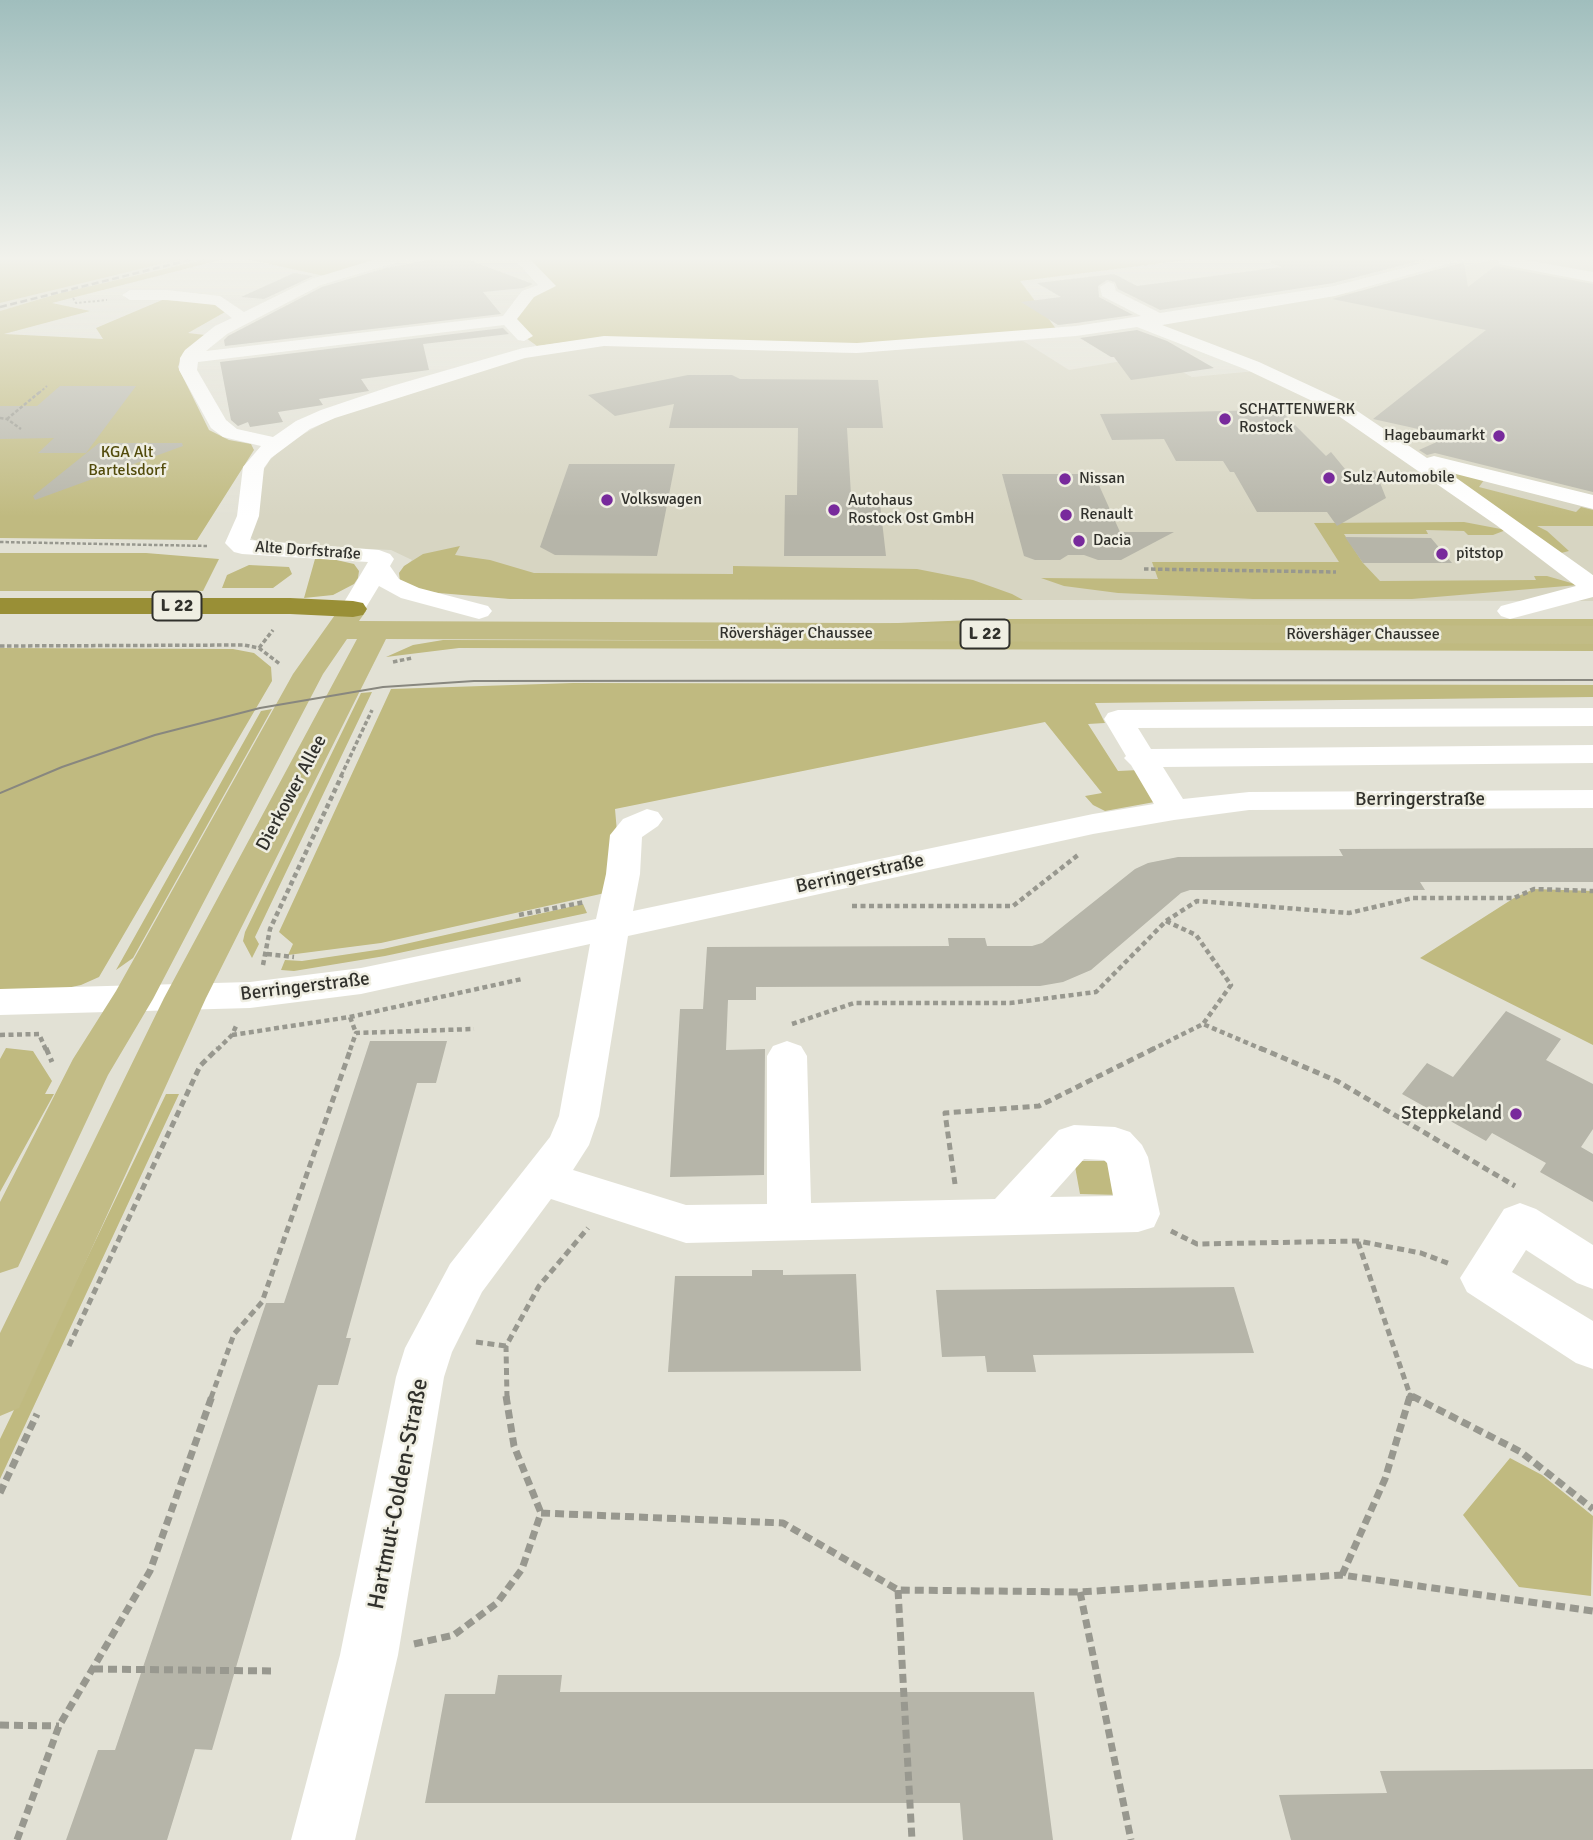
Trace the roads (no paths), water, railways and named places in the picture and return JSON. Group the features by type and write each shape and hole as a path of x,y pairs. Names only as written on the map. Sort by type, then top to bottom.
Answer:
{"highway":[{"name":"Rövershäger Chaussee","path":"0,606 290,606 345,620"},
{"name":"Rövershäger Chaussee","path":"0,627 345,620"}],"main road":[{"name":"Rövershäger Chaussee","path":"345,620 479,611 1593,611"},
{"name":"Rövershäger Chaussee","path":"345,620 376,631 1593,635"},
{"path":"0,1252 88,1071 132,999 308,674 345,620"},
{"name":"Dierkower Allee","path":"21,1397 185,998 376,631"}],"street":[{"path":"200,345 189,358 188,370 218,424 230,433 276,444"},
{"path":"189,358 299,345"},
{"path":"536,345 541,349"},
{"name":"Alte Dorfstraße","path":"345,620 382,559 371,555 242,547 237,543 248,516 254,467 276,444 303,425 328,414 499,359 541,349 580,345"},
{"name":"Alte Dorfstraße","path":"771,345 865,348 908,345"},
{"path":"1192,345 1253,366 1316,394 1504,520 1593,588"},
{"path":"1410,456 1593,502"},
{"name":"Rövershäger Chaussee","path":"378,567 390,583 410,593 479,611"},
{"path":"1510,611 1593,588"},
{"path":"1174,810 1139,758 1118,719 1593,718"},
{"path":"1139,758 1593,754"},
{"name":"Berringerstraße","path":"132,999 292,991 361,981 1083,825 1174,810 1249,801 1593,799"},
{"name":"Hartmut-Colden-Straße","path":"323,1840 369,1655 420,1377 429,1348 466,1278 568,1145 579,1116 611,928 623,874 626,835 648,819"},
{"path":"0,1002 132,999"},
{"path":"789,1040 789,1222"},
{"path":"544,1179 612,1198 686,1224 1138,1214 1127,1157 1115,1143 1074,1142 1007,1216"},
{"path":"1593,1269 1520,1222 1483,1278 1593,1347"}],"tram line":[{"path":"0,793 62,767 155,735 260,708 383,687 474,681 1593,680"}],"place":[{"name":"SCHATTENWERK Rostock","path":"1225,419"},
{"name":"Hagebaumarkt","path":"1499,436"},
{"name":"Sulz Automobile","path":"1329,478"},
{"name":"Nissan","path":"1065,479"},
{"name":"Volkswagen","path":"607,500"},
{"name":"Autohaus Rostock Ost GmbH","path":"834,510"},
{"name":"Renault","path":"1066,515"},
{"name":"Dacia","path":"1079,541"},
{"name":"pitstop","path":"1442,554"},
{"name":"Steppkeland","path":"1516,1114"}],"park label":[{"name":"KGA Alt Bartelsdorf","path":"127,462"}]}
